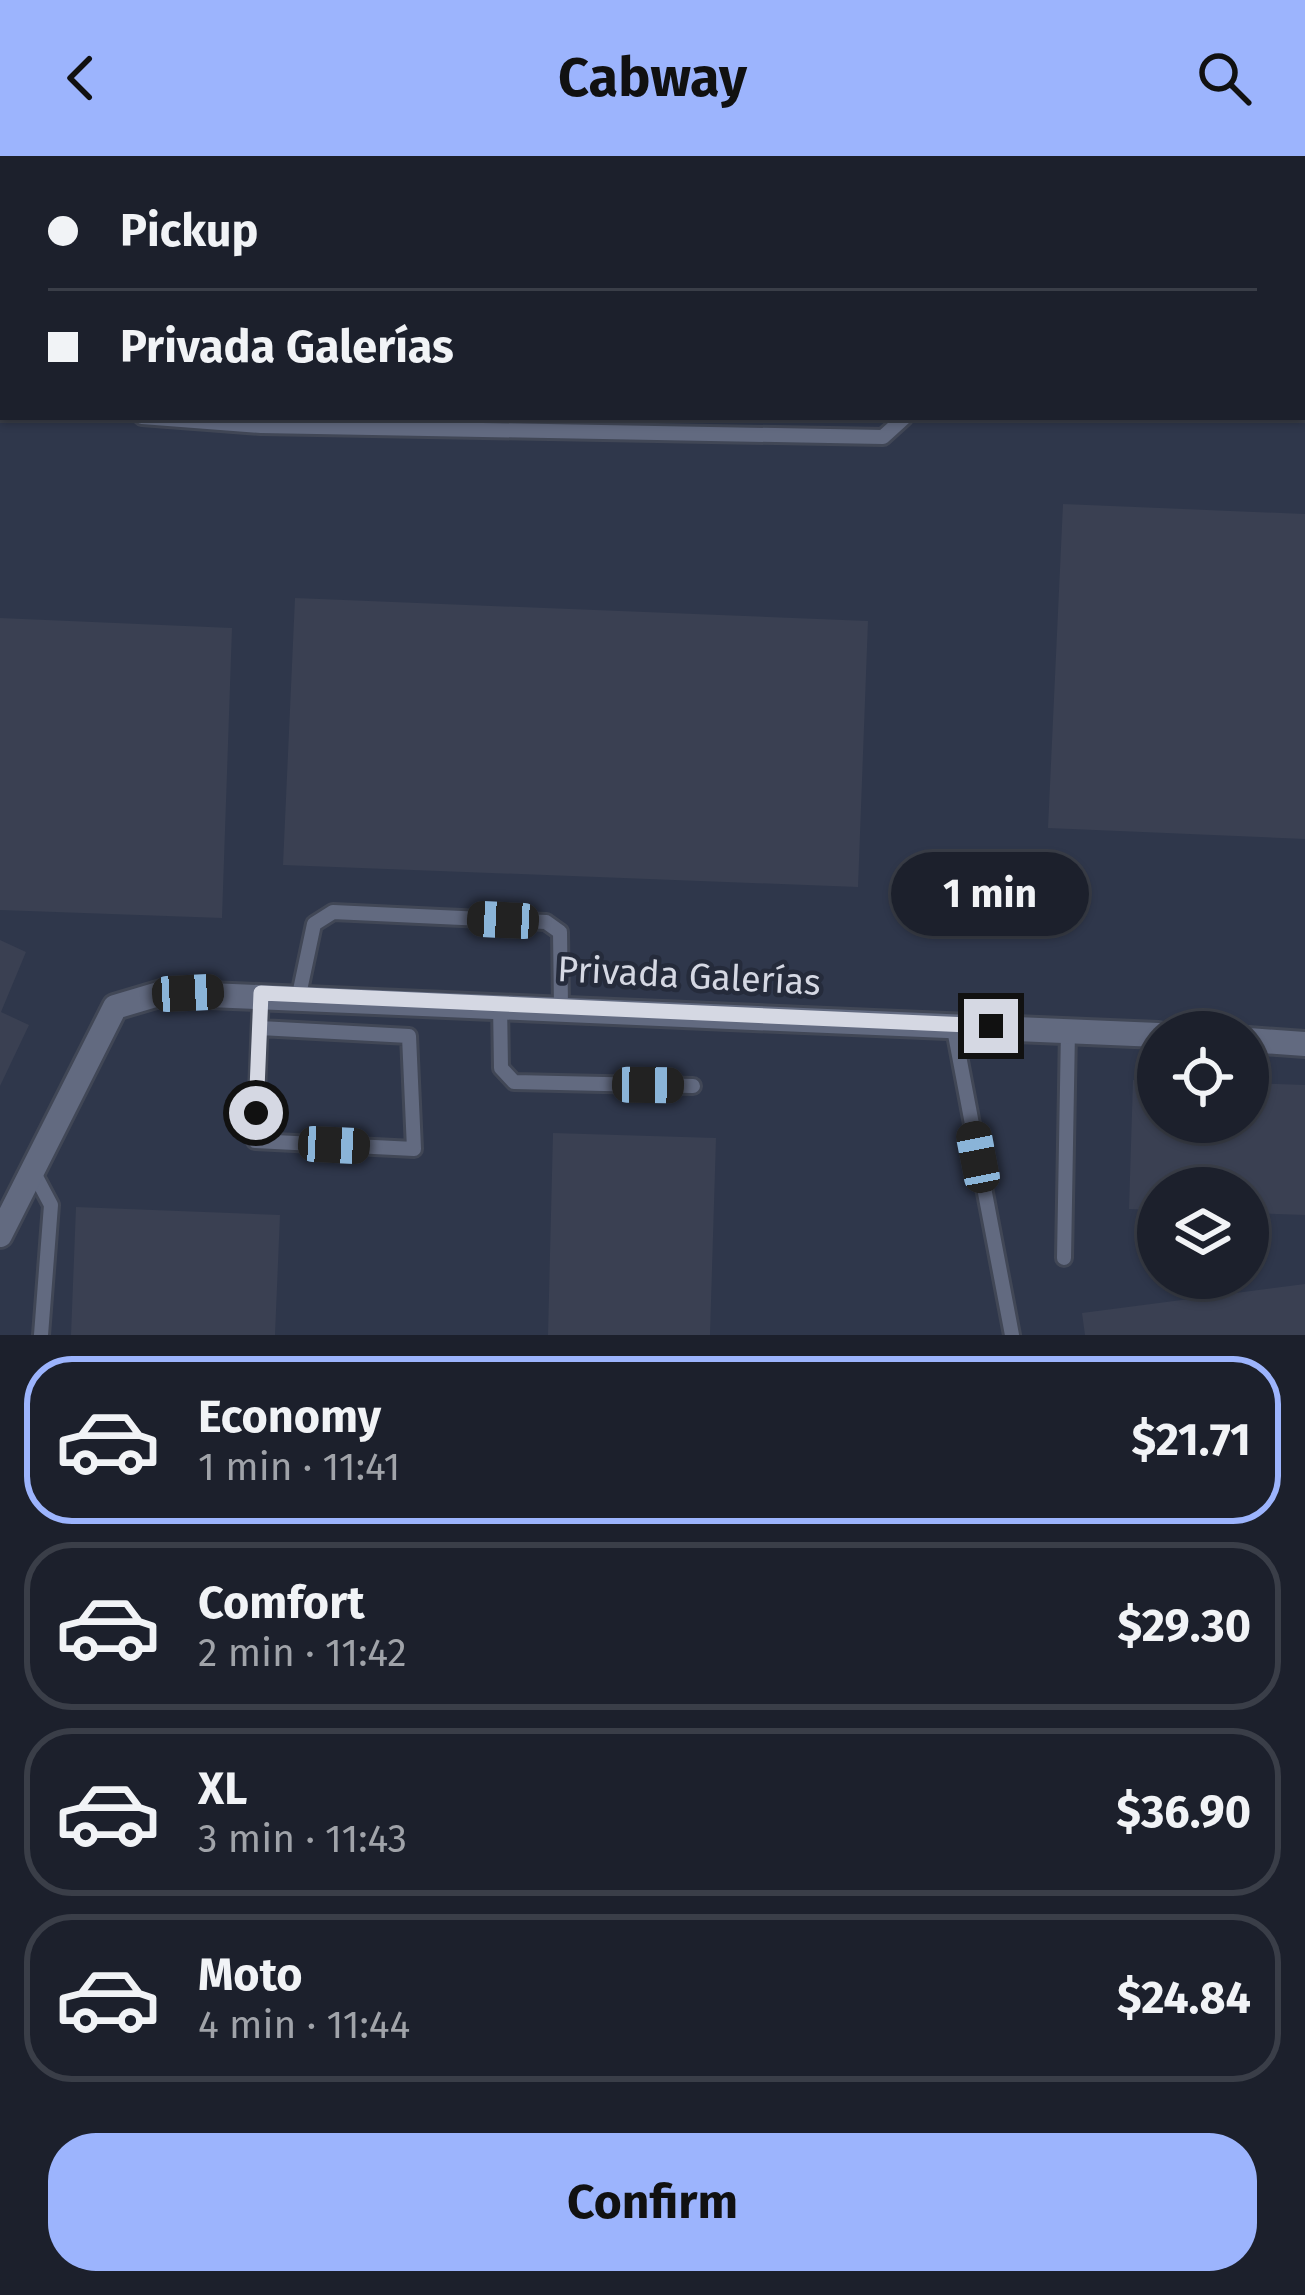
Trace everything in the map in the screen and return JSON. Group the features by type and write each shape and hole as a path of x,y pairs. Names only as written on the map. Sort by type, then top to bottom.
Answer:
{"street":[{"name":"Privada Galerías","path":"0,1235 115,1007 162,993 299,994 1137,1034"},
{"path":"1269,1041 1305,1043"}],"lane":[{"path":"182,420 261,426 883,437 901,420"},
{"path":"299,994 314,924 322,914 381,914 546,922 560,932 561,1006"},
{"path":"260,1028 410,1036 414,1148 255,1141 261,993"},
{"path":"500,1004 501,1068 514,1082 693,1086"},
{"path":"953,1024 1012,1335"},
{"path":"1064,1258 1068,1030"},
{"path":"32,1169 51,1204 40,1335"}],"shaded area":[{"path":"0,420 1305,420 1305,1335 0,1335"}],"building":[{"path":"1063,504 1305,514 1305,839 1048,828"},
{"path":"295,598 868,621 858,887 283,865"},
{"path":"0,618 232,628 222,918 0,910"},
{"path":"0,940 26,952 1,1012 29,1025 0,1086"},
{"path":"1133,1080 1137,1080 1137,1143 1269,1143 1269,1084 1305,1085 1305,1215 1269,1214 1269,1167 1137,1167 1137,1209 1129,1209"},
{"path":"553,1133 716,1138 710,1335 548,1335"},
{"path":"76,1207 280,1215 275,1335 71,1335"},
{"path":"1305,1284 1305,1335 1085,1335 1082,1313 1190,1299 1269,1299 1269,1289"}],"route":[{"path":"256,1113 261,993 991,1026"}]}
